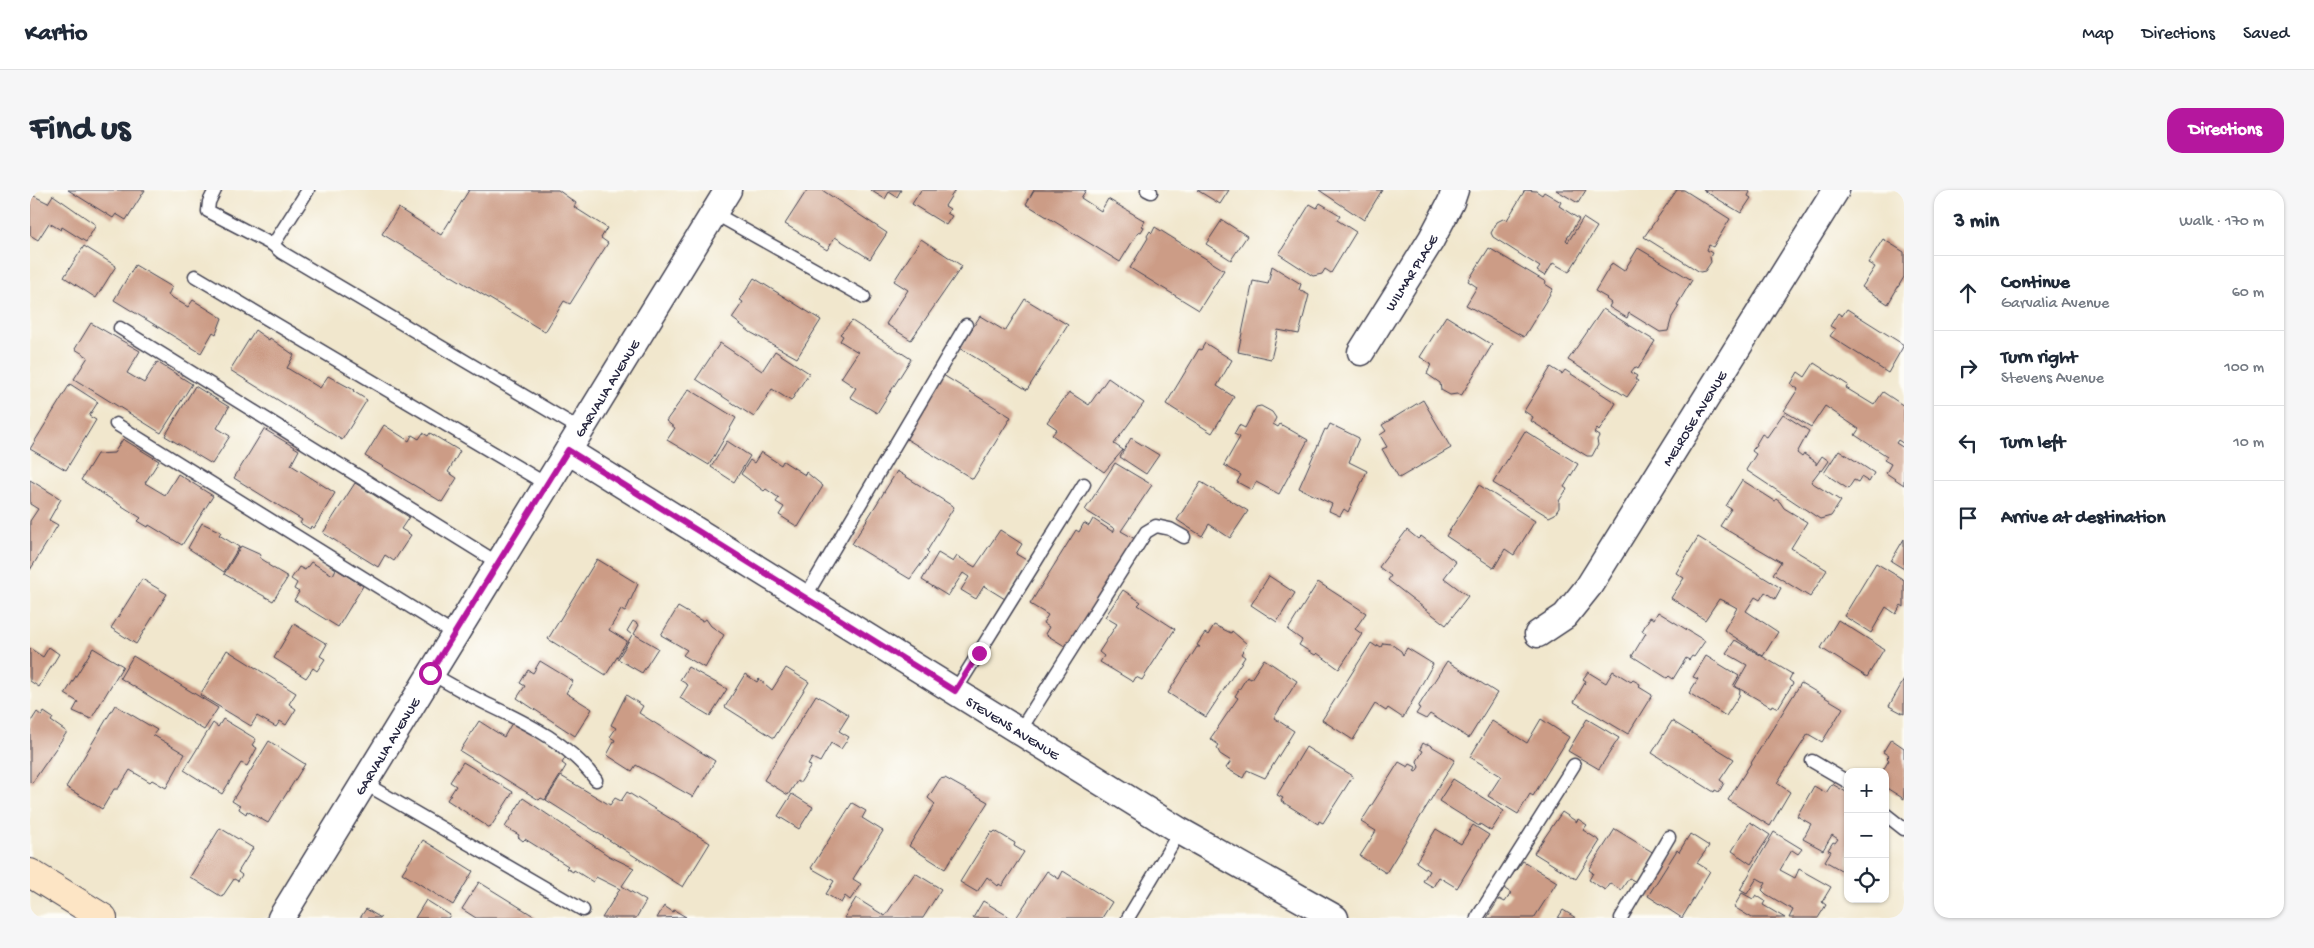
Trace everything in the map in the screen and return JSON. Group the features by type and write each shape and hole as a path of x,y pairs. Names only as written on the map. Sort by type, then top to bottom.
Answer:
{"street":[{"name":"GARVALIA AVENUE","path":"281,918 728,190"},
{"name":"WILMAR PLACE","path":"1361,352 1431,240 1451,202 1455,190"},
{"name":"MELROSE AVENUE","path":"1538,634 1565,616 1589,586 1836,190"},
{"name":"STEVENS AVENUE","path":"574,440 804,599 1180,831 1335,918"},
{"path":"30,872 103,918"}],"lane":[{"path":"215,190 209,202 208,211 273,245 281,252 574,440"},
{"path":"273,245 308,190"},
{"path":"714,213 864,297"},
{"path":"194,276 546,484"},
{"path":"804,599 966,325"},
{"path":"120,328 498,563"},
{"path":"116,424 454,634"},
{"path":"955,691 1084,484"},
{"path":"1019,732 1146,532 1156,526 1170,529 1184,537"},
{"path":"430,673 520,718 570,750 596,780"},
{"path":"1812,761 1844,780"},
{"path":"1477,918 1574,765"},
{"path":"364,783 583,910"},
{"path":"1889,817 1904,829"},
{"path":"1128,918 1180,831"},
{"path":"1621,918 1669,837"}],"building":[{"path":"68,190 145,190 126,220 116,214 113,218"},
{"path":"469,190 558,190 576,203 574,207 607,228 601,238 608,243 570,304 564,301 545,332 382,234 398,208 441,235"},
{"path":"807,190 822,190 887,233 870,259 835,237 827,250 785,224"},
{"path":"870,190 901,190 897,197 889,192 885,199"},
{"path":"921,190 955,190 945,206 950,209 947,213 952,216 946,225 912,204"},
{"path":"1034,190 1086,190 1081,198 1101,211 1108,199 1145,221 1142,226 1144,227 1141,232 1139,231 1120,262 1026,204"},
{"path":"1197,190 1229,190 1220,204"},
{"path":"1319,190 1382,190 1364,220"},
{"path":"1525,190 1536,191 1542,195 1544,192 1561,202 1559,206 1579,219 1566,240 1568,242 1583,218 1597,227 1569,272 1553,263 1545,276 1537,271 1540,267 1493,237 1491,233 1497,222 1505,218 1507,220"},
{"path":"1556,190 1586,190 1578,203"},
{"path":"1677,190 1684,190 1730,219 1713,247 1709,245 1707,250 1712,253 1710,257 1711,262 1705,271 1700,272 1644,237"},
{"path":"1703,190 1747,190 1750,192 1748,196 1751,198 1741,213"},
{"path":"30,194 48,203 53,195 96,225 86,242 62,227 61,230 49,223 38,240 30,235"},
{"path":"1320,203 1340,215 1337,220 1356,232 1331,273 1325,269 1322,274 1313,276 1279,254 1310,204 1317,208"},
{"path":"1222,220 1247,236 1231,260 1206,244"},
{"path":"1155,227 1224,270 1199,310 1130,268 1148,238 1147,236 1150,231 1152,233"},
{"path":"921,239 962,266 911,340 886,324 908,290 894,281"},
{"path":"1883,239 1904,252 1904,277 1888,304 1862,287 1875,267 1868,263"},
{"path":"84,246 116,266 96,298 64,277"},
{"path":"1489,248 1546,282 1545,284 1553,289 1524,337 1466,305 1477,287 1468,281"},
{"path":"1638,248 1692,280 1677,305 1679,306 1672,317 1668,331 1660,332 1629,313 1627,318 1609,307 1611,303 1607,298 1595,291 1612,263 1624,271"},
{"path":"135,265 172,287 168,295 188,307 193,300 222,318 216,334 213,332 201,353 114,300"},
{"path":"1272,266 1301,284 1299,290 1309,295 1299,334 1278,330 1271,359 1238,352 1253,281 1268,284"},
{"path":"754,278 821,320 797,358 750,332 732,318 743,302 740,300"},
{"path":"1025,299 1068,325 1027,390 960,348 980,316 1005,331"},
{"path":"1603,309 1655,341 1638,369 1635,367 1631,372 1637,376 1635,379 1638,381 1627,397 1568,360"},
{"path":"1847,309 1904,345 1888,373 1830,336 1835,329 1830,326 1838,313 1842,316"},
{"path":"1446,316 1492,345 1461,396 1457,394 1450,395 1441,390 1440,383 1427,374 1431,364 1420,357"},
{"path":"852,321 911,359 877,413 850,397 856,388 841,378 858,352 840,341 843,336 840,334"},
{"path":"91,323 140,351 127,373 144,383 157,362 192,384 161,433 74,379 88,357 75,349"},
{"path":"255,330 294,355 287,368 320,388 328,376 354,390 367,400 342,440 230,370"},
{"path":"720,343 762,371 775,351 809,373 791,401 772,389 754,417 696,379"},
{"path":"1205,343 1232,360 1217,386 1234,397 1212,433 1166,404 1199,349 1201,350"},
{"path":"1814,363 1848,385 1846,388 1874,405 1883,392 1904,406 1904,444 1898,440 1896,443 1904,448 1904,485 1886,473 1891,464 1884,460 1887,456 1855,435 1859,429 1825,406 1811,427 1784,411 1798,389 1791,384 1798,372 1805,377"},
{"path":"1551,367 1562,374 1565,370 1616,403 1599,431 1597,429 1594,433 1599,436 1597,440 1598,445 1592,456 1587,456 1531,421 1533,417 1524,411"},
{"path":"943,375 1011,417 973,479 905,438"},
{"path":"1108,378 1144,403 1114,444 1123,450 1104,472 1052,435 1057,429 1047,422 1069,392 1089,405"},
{"path":"70,384 98,402 89,416 96,420 66,470 30,449"},
{"path":"195,386 229,407 217,428 230,436 212,464 165,436"},
{"path":"689,389 736,418 709,465 667,440 675,428 666,421"},
{"path":"1423,400 1451,448 1399,478 1382,449 1387,447 1380,435 1386,431 1382,425"},
{"path":"1261,406 1272,412 1276,418 1273,424 1278,427 1280,424 1308,440 1279,494 1256,482 1252,490 1237,482 1241,475 1224,465 1240,437 1234,434 1239,425 1245,428 1256,407"},
{"path":"1783,414 1809,431 1797,453 1802,457 1804,454 1816,462 1816,465 1822,456 1829,461 1811,482 1841,501 1831,516 1820,519 1746,470 1756,454 1752,451 1762,434 1767,437"},
{"path":"1330,424 1359,438 1349,462 1367,471 1348,512 1344,509 1340,516 1329,511 1332,504 1299,488 1325,429 1327,430"},
{"path":"384,425 409,441 412,435 419,439 423,433 428,436 430,433 460,451 448,472 457,478 442,502 365,456"},
{"path":"264,429 299,450 291,465 335,493 314,528 311,526 310,529 300,523 302,520 234,478"},
{"path":"1525,431 1578,464 1564,487 1567,489 1559,501 1559,508 1555,514 1549,517 1493,483"},
{"path":"1131,438 1159,455 1146,474 1120,457"},
{"path":"123,439 159,461 145,483 165,495 178,474 213,496 182,545 149,525 148,527 138,521 141,518 81,480 97,454 114,453"},
{"path":"727,441 750,456 734,482 711,467"},
{"path":"1839,450 1874,473 1869,482 1861,477 1858,482 1854,480 1848,489 1824,473"},
{"path":"761,452 781,465 783,461 805,475 806,472 823,486 798,527 779,515 784,507 776,502 779,498 766,489 764,491 741,474 750,460 754,463"},
{"path":"1115,463 1152,485 1121,531 1135,539 1068,648 1045,634 1049,627 1043,623 1048,615 1030,604 1076,530 1079,532 1084,523 1089,526 1093,519 1113,532 1115,529 1085,510"},
{"path":"897,471 954,507 927,551 929,553 910,579 852,544"},
{"path":"30,480 61,499 49,520 58,525 30,570 30,521 38,509 30,504"},
{"path":"1742,480 1775,501 1776,499 1784,508 1807,522 1791,548 1827,570 1810,597 1773,574 1781,562 1720,526 1731,509 1726,506"},
{"path":"1201,482 1248,511 1230,538 1209,524 1202,536 1177,520"},
{"path":"355,483 409,517 401,529 411,535 394,561 385,555 378,567 323,533"},
{"path":"1479,485 1535,521 1514,555 1505,549 1494,568 1446,536"},
{"path":"202,523 221,532 219,535 239,547 224,572 188,548"},
{"path":"1000,530 1022,544 1016,554 1028,561 1005,599 984,586 976,599 961,590 969,577 963,573 948,596 922,580 938,553 953,562 957,556 975,567"},
{"path":"1407,530 1418,539 1421,536 1456,562 1444,578 1468,596 1446,625 1388,580 1391,576 1379,567"},
{"path":"1698,537 1781,588 1775,599 1765,592 1760,600 1755,597 1746,611 1778,632 1763,656 1724,630 1737,608 1719,599 1705,620 1671,598 1684,578 1676,573"},
{"path":"1904,539 1904,569 1891,561"},
{"path":"241,546 261,555 260,558 268,563 268,565 288,577 273,601 224,574"},
{"path":"597,559 638,584 625,612 621,610 609,630 627,641 606,675 548,639"},
{"path":"311,562 333,575 336,569 363,586 338,627 294,600 299,592 294,589 297,583 291,579 299,567 305,570"},
{"path":"1876,563 1904,580 1904,607 1901,605 1896,614 1886,607 1871,633 1844,616"},
{"path":"1269,576 1295,593 1277,622 1251,605"},
{"path":"142,579 167,594 136,644 111,628"},
{"path":"1318,582 1366,613 1355,629 1362,634 1339,669 1317,653 1315,655 1299,645 1302,640 1288,630"},
{"path":"1123,590 1141,602 1138,605 1175,629 1142,680 1136,677 1133,682 1100,662 1104,656 1099,652 1117,624 1105,617"},
{"path":"678,607 702,621 706,619 711,626 724,635 705,668 683,655 687,650 661,635"},
{"path":"1658,612 1705,641 1694,657 1692,656 1689,660 1686,658 1673,679 1669,676 1667,678 1632,656 1646,633 1642,631 1650,617 1654,619"},
{"path":"1838,620 1884,649 1867,677 1821,648"},
{"path":"633,621 639,625 634,634 658,648 642,673 618,659 632,635 627,631"},
{"path":"294,624 327,644 320,656 325,659 317,671 313,668 306,678 274,658"},
{"path":"1214,625 1231,633 1232,631 1247,644 1241,654 1245,657 1206,717 1168,693 1197,647 1200,647 1197,645 1205,633 1208,635"},
{"path":"1735,640 1792,674 1789,680 1793,683 1778,708 1772,705 1771,707 1735,686 1747,665 1726,653"},
{"path":"1371,643 1377,647 1378,645 1381,647 1383,643 1391,644 1401,651 1403,655 1407,648 1433,664 1403,718 1388,708 1386,711 1375,704 1353,740 1322,720"},
{"path":"49,647 59,654 39,687 30,681 30,650 43,657"},
{"path":"93,648 123,666 91,719 73,711 78,702 65,694"},
{"path":"227,650 296,693 289,704 296,709 286,725 280,721 276,727 257,716 251,726 200,695"},
{"path":"133,656 218,708 204,730 120,678"},
{"path":"1706,656 1739,676 1733,686 1740,690 1739,696 1726,716 1689,693 1698,679 1693,677"},
{"path":"1264,659 1297,681 1274,718 1294,731 1265,778 1247,770 1243,778 1226,768 1231,761 1220,754 1217,748 1219,745 1210,739 1238,698 1235,696 1247,677 1251,679"},
{"path":"540,661 573,681 566,693 592,709 575,736 517,698 525,686 520,683 528,670 533,673"},
{"path":"1447,661 1497,693 1469,738 1430,714 1426,719 1416,714 1420,708 1418,707"},
{"path":"688,667 727,689 710,716 680,698 688,685 680,680"},
{"path":"786,668 809,682 774,738 725,707 745,674 757,682 759,679 772,690"},
{"path":"1613,671 1631,682 1633,680 1640,684 1639,687 1652,695 1628,734 1574,702 1586,681 1583,679 1588,672 1606,683"},
{"path":"1904,680 1904,714 1889,706"},
{"path":"1801,683 1843,708 1822,742 1808,734 1777,783 1790,792 1770,826 1728,800"},
{"path":"626,695 643,706 639,713 715,761 693,797 636,765 632,771 607,755 615,740 610,737 616,728 611,725"},
{"path":"816,695 849,715 839,731 849,737 841,749 831,743 820,762 812,758 808,765 811,766 800,783 797,781 788,795 764,780"},
{"path":"115,705 157,730 153,735 185,754 166,788 152,780 150,782 130,770 118,789 114,789 102,809 66,787"},
{"path":"37,712 42,716 44,712 53,718 51,721 67,732 32,783 30,782 30,723"},
{"path":"223,719 256,739 252,745 257,748 247,766 241,763 222,794 184,770 213,723 218,727"},
{"path":"1541,719 1569,737 1533,796 1530,794 1518,814 1488,796 1501,776 1470,757 1492,721 1527,743"},
{"path":"1587,719 1619,738 1599,769 1568,751"},
{"path":"479,721 504,737 513,721 567,755 562,763 566,766 545,800 541,798 539,800 460,751"},
{"path":"1672,721 1734,759 1720,780 1724,783 1719,792 1715,790 1714,792 1652,753"},
{"path":"1891,739 1904,748 1904,799 1889,790 1889,768 1884,768 1889,756 1883,752"},
{"path":"269,741 305,764 268,823 247,811 246,814 239,809 240,806 232,801"},
{"path":"1423,743 1455,760 1386,873 1360,856 1376,831 1361,822 1399,762 1408,767 1410,764 1416,767 1414,771 1416,772 1419,767 1417,761 1423,751 1420,749"},
{"path":"1306,747 1353,776 1323,823 1319,821 1318,824 1281,801 1283,798 1277,795"},
{"path":"463,762 513,792 490,828 447,800 456,786 450,782"},
{"path":"561,776 610,805 615,798 621,801 627,792 710,843 683,887 546,800"},
{"path":"945,778 988,802 945,869 909,846 935,804 928,798 940,779"},
{"path":"1453,779 1504,811 1491,831 1480,824 1479,826 1439,801"},
{"path":"1832,784 1844,791 1844,872 1825,861 1831,851 1828,850 1833,842 1835,843 1838,839 1832,835 1823,850 1803,839 1811,824 1797,816 1814,786 1826,793"},
{"path":"792,794 813,807 799,829 778,816"},
{"path":"523,798 609,856 634,868 622,886 646,901 636,918 602,918 620,889 596,877 593,882 574,870 573,872 566,868 568,866 525,839 523,841 518,837 519,835 505,827"},
{"path":"852,803 866,811 862,818 883,831 853,879 861,884 850,900 845,896 841,903 826,894 834,881 811,868"},
{"path":"1562,812 1577,822 1578,819 1587,825 1583,830 1600,841 1576,879 1534,853"},
{"path":"1750,822 1770,835 1751,864 1732,851"},
{"path":"1473,825 1489,835 1457,888 1439,877 1433,887 1423,881 1429,871 1416,862 1436,829 1461,844"},
{"path":"220,828 253,848 238,872 242,875 238,881 234,879 222,897 190,877"},
{"path":"1615,829 1654,853 1636,882 1629,878 1621,890 1610,883 1605,890 1589,880 1593,873 1589,870"},
{"path":"995,831 1015,843 1014,846 1024,852 1002,886 999,884 998,886 987,877 977,892 960,882 991,832"},
{"path":"1774,832 1802,849 1798,854 1792,850 1780,870 1795,878 1799,869 1831,887 1822,902 1826,905 1818,918 1789,918 1793,910 1766,894 1762,890 1766,883 1757,878 1747,894 1740,890"},
{"path":"1690,834 1709,846 1697,863 1710,871 1682,918 1648,896 1677,850 1679,852"},
{"path":"423,840 473,871 453,905 402,873"},
{"path":"1523,861 1557,882 1534,918 1487,918 1499,899 1505,902 1511,893 1504,886"},
{"path":"1047,871 1059,879 1063,871 1112,902 1102,918 1016,918"},
{"path":"915,873 941,889 923,918 844,918 856,898 885,916"},
{"path":"479,882 537,918 476,918 462,909"},
{"path":"1742,893 1753,899 1756,895 1765,901 1763,905 1785,918 1752,918 1734,907"},
{"path":"426,900 450,915 448,918 415,918"},
{"path":"983,901 1008,916 1007,918 973,918"},
{"path":"664,906 673,912 674,910 686,917 657,918"},
{"path":"366,909 381,918 360,918"},
{"path":"1563,910 1576,918 1558,918"}],"route":[{"path":"430,673 568,450 804,599 955,691 979,653"}]}
